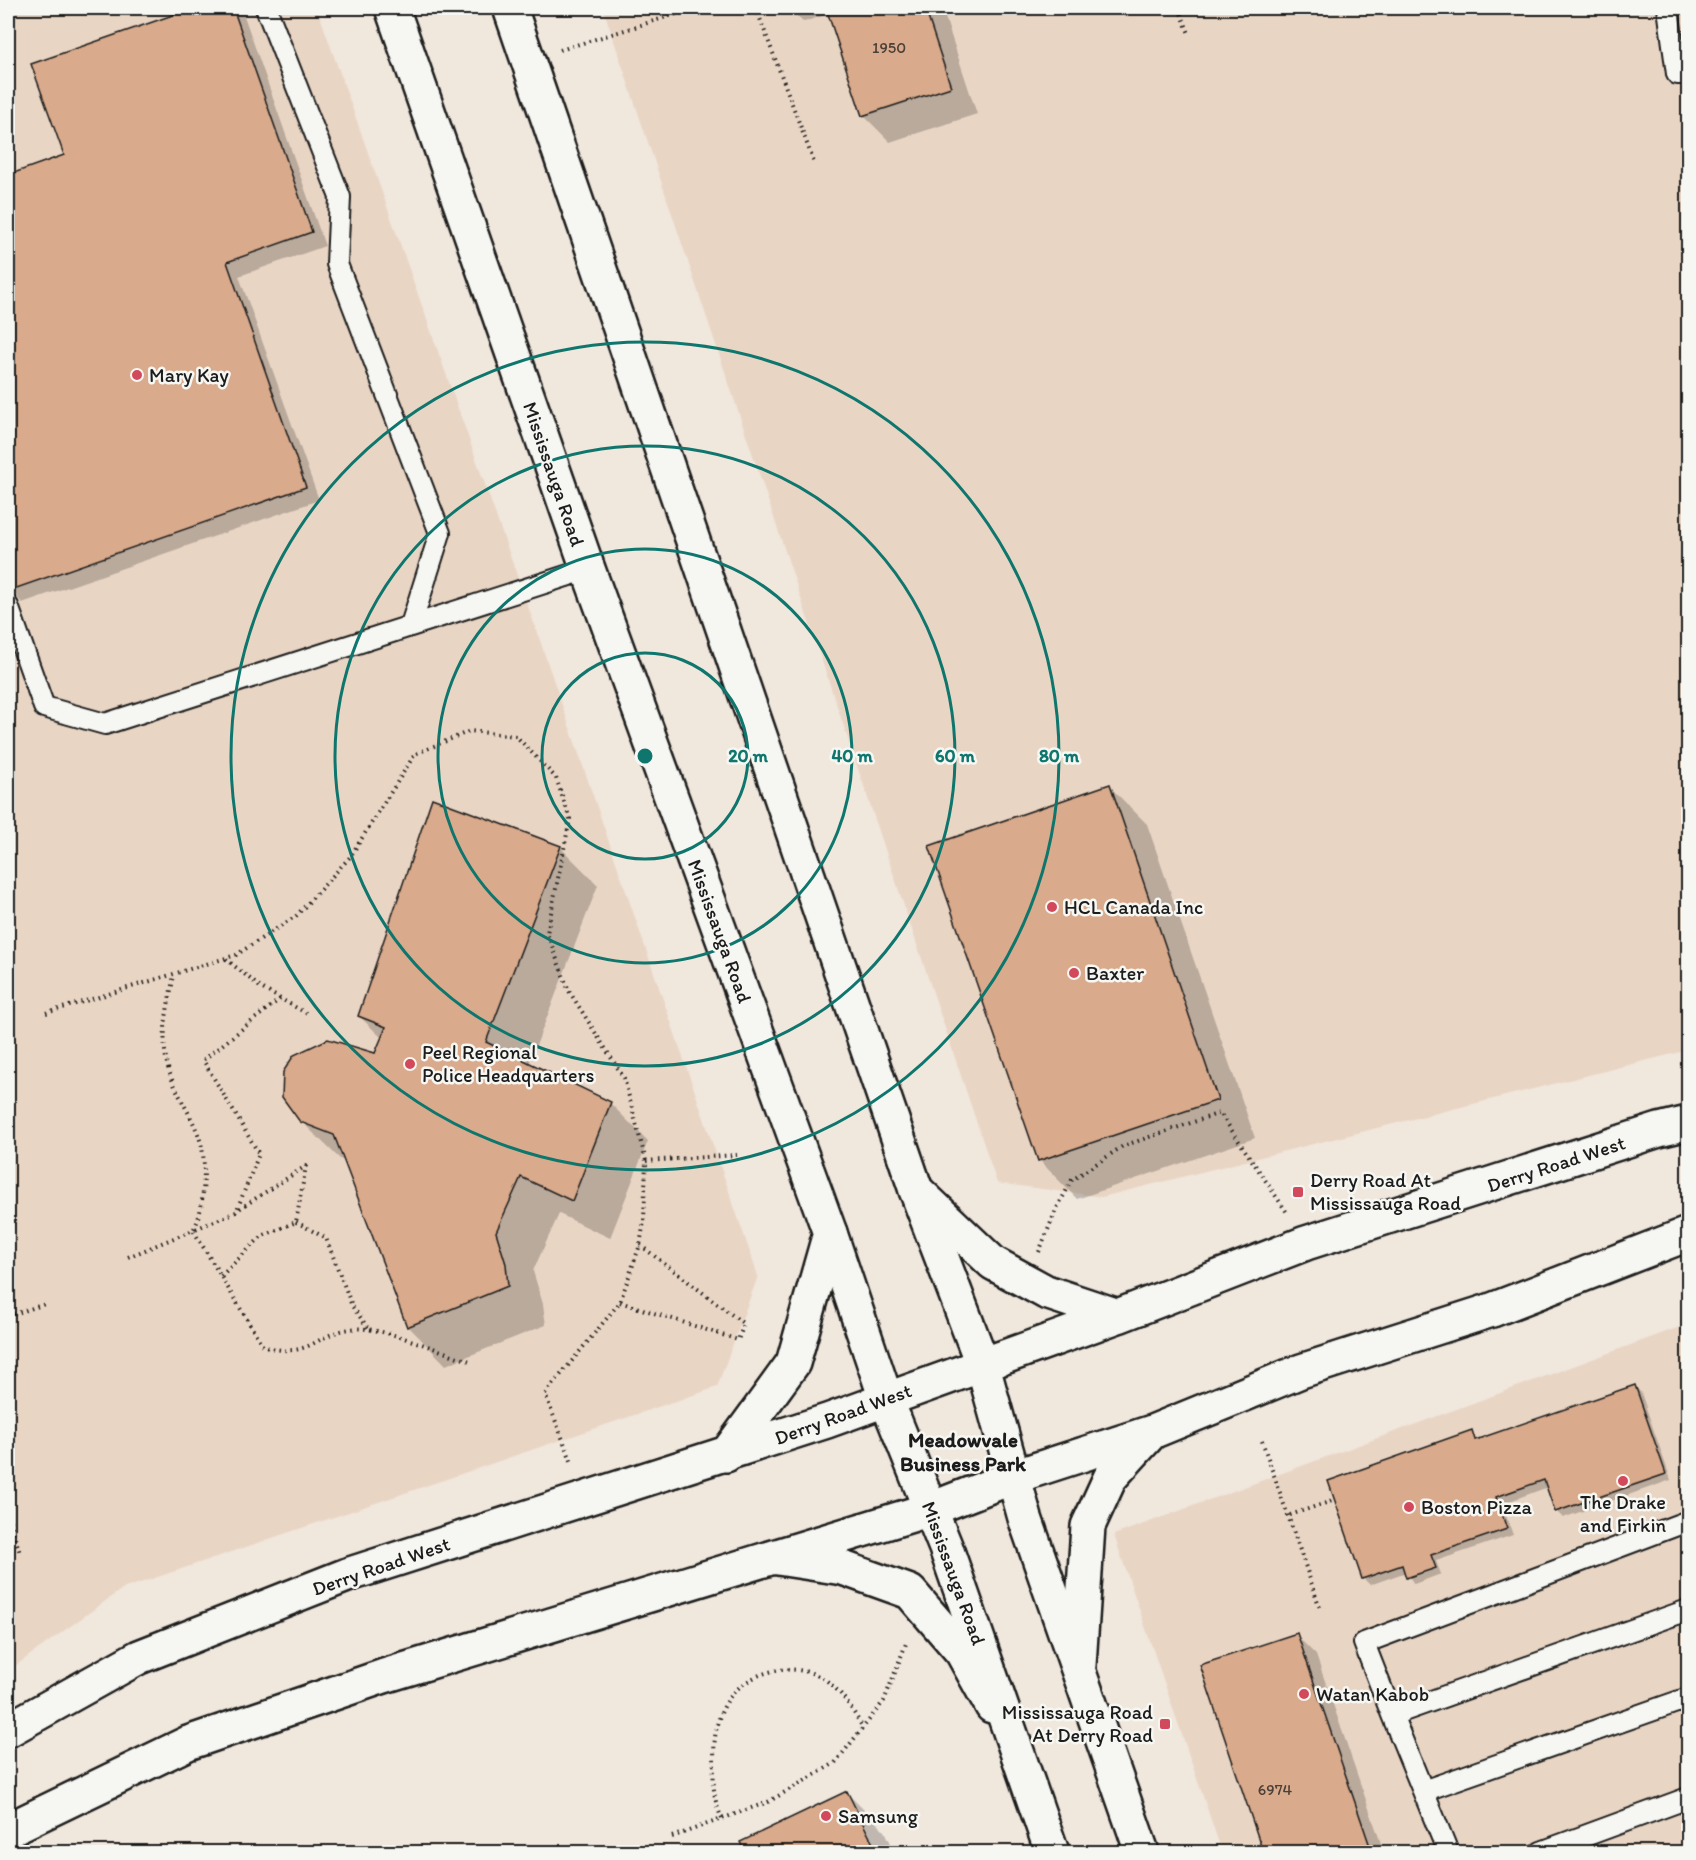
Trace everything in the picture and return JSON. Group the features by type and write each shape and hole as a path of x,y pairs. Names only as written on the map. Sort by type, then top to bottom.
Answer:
{"main road":[{"name":"Mississauga Road","path":"392,8 588,568 830,1233 886,1399 931,1509 1052,1852"},
{"path":"510,8 916,1190 982,1364 1025,1518 1079,1665 1142,1852"},
{"name":"Derry Road West","path":"8,1730 140,1657 347,1575 726,1455 1118,1316 1306,1243 1659,1130 1689,1123"},
{"path":"916,1190 993,1263 1046,1292 1118,1316"},
{"path":"726,1455 793,1363 830,1233"},
{"path":"8,1830 188,1743 384,1676 931,1509 1013,1477 1152,1432 1301,1371 1492,1310 1688,1235"},
{"path":"1079,1665 1088,1526 1110,1478 1152,1432"},
{"path":"770,1557 843,1568 910,1592 962,1652 1014,1746"}],"lane":[{"path":"266,8 340,197 337,264 440,533 411,625"},
{"path":"1668,8 1677,75 1689,74"},
{"path":"8,606 44,707 105,724 588,568"},
{"path":"1448,1852 1364,1643 1689,1521"},
{"path":"1392,1715 1689,1610"},
{"path":"1423,1791 1689,1698"},
{"path":"1541,1852 1689,1798"}],"path":[{"path":"528,61 696,8"},
{"path":"756,8 815,165"},
{"path":"1179,8 1190,36"},
{"path":"672,15 674,20"},
{"path":"46,1013 236,956 296,916 350,857 415,754 470,731 516,736 556,778 570,819 547,933 569,991 624,1078 646,1161 644,1221 640,1245 620,1302 544,1395 572,1463"},
{"path":"225,958 261,988 306,1014"},
{"path":"175,974 164,1024 168,1070 202,1148 199,1222 193,1230"},
{"path":"236,1212 259,1154 203,1060 280,999"},
{"path":"1039,1253 1056,1210 1072,1180 1123,1146 1220,1113 1306,1243"},
{"path":"646,1161 737,1155"},
{"path":"128,1257 236,1212 306,1166 296,1222"},
{"path":"221,1276 262,1236 296,1222"},
{"path":"296,1222 326,1238 352,1306 368,1328"},
{"path":"193,1230 263,1346 282,1351 301,1350 349,1329 368,1328 470,1361"},
{"path":"620,1302 738,1340 744,1323 640,1245"},
{"path":"8,1316 45,1304"},
{"path":"1262,1441 1290,1515 1321,1611"},
{"path":"1290,1515 1332,1501"},
{"path":"8,1515 20,1552"},
{"path":"672,1837 768,1802 835,1763 884,1701 909,1639"},
{"path":"722,1819 713,1798 715,1737 722,1710 737,1689 762,1672 798,1670 826,1680 848,1702 863,1728"}],"shaded area":[{"path":"8,8 317,8 538,635 758,1276 717,1387 122,1589 8,1671"},
{"path":"603,8 1688,8 1688,1050 1102,1197 997,1183"},
{"path":"1688,1324 1688,1852 1222,1852 1114,1535"}],"building":[{"name":"Mary Kay","path":"193,8 233,8 312,232 227,262 306,487 8,591 8,175 64,155 31,64"},
{"path":"826,8 925,8 951,87 862,116"},
{"name":"Baxter","path":"1110,784 1218,1100 1038,1161 929,846"},
{"name":"Peel Regional Police Headquarters","path":"432,798 561,846 486,1042 611,1102 572,1201 521,1177 496,1232 506,1264 508,1286 407,1327 334,1135 300,1122 282,1097 283,1072 294,1055 328,1039 375,1053 386,1027 358,1016"},
{"path":"1635,1385 1666,1474 1555,1512 1544,1480 1496,1497 1507,1529 1431,1555 1436,1568 1406,1578 1402,1565 1362,1579 1328,1481 1472,1430 1475,1440"},
{"path":"1297,1633 1372,1852 1263,1852 1200,1665"},
{"name":"Samsung","path":"847,1791 877,1852 745,1852 740,1842"}],"place":[{"name":"Mary Kay","path":"137,375"},
{"name":"HCL Canada Inc","path":"1052,907"},
{"name":"Baxter","path":"1074,973"},
{"name":"Peel Regional Police Headquarters","path":"410,1064"},
{"name":"Derry Road At Mississauga Road","path":"1298,1192"},
{"name":"The Drake and Firkin","path":"1623,1481"},
{"name":"Boston Pizza","path":"1409,1507"},
{"name":"Watan Kabob","path":"1304,1694"},
{"name":"Mississauga Road At Derry Road","path":"1165,1724"},
{"name":"Samsung","path":"826,1816"}],"district":[{"name":"Meadowvale Business Park","path":"963,1452"}]}
